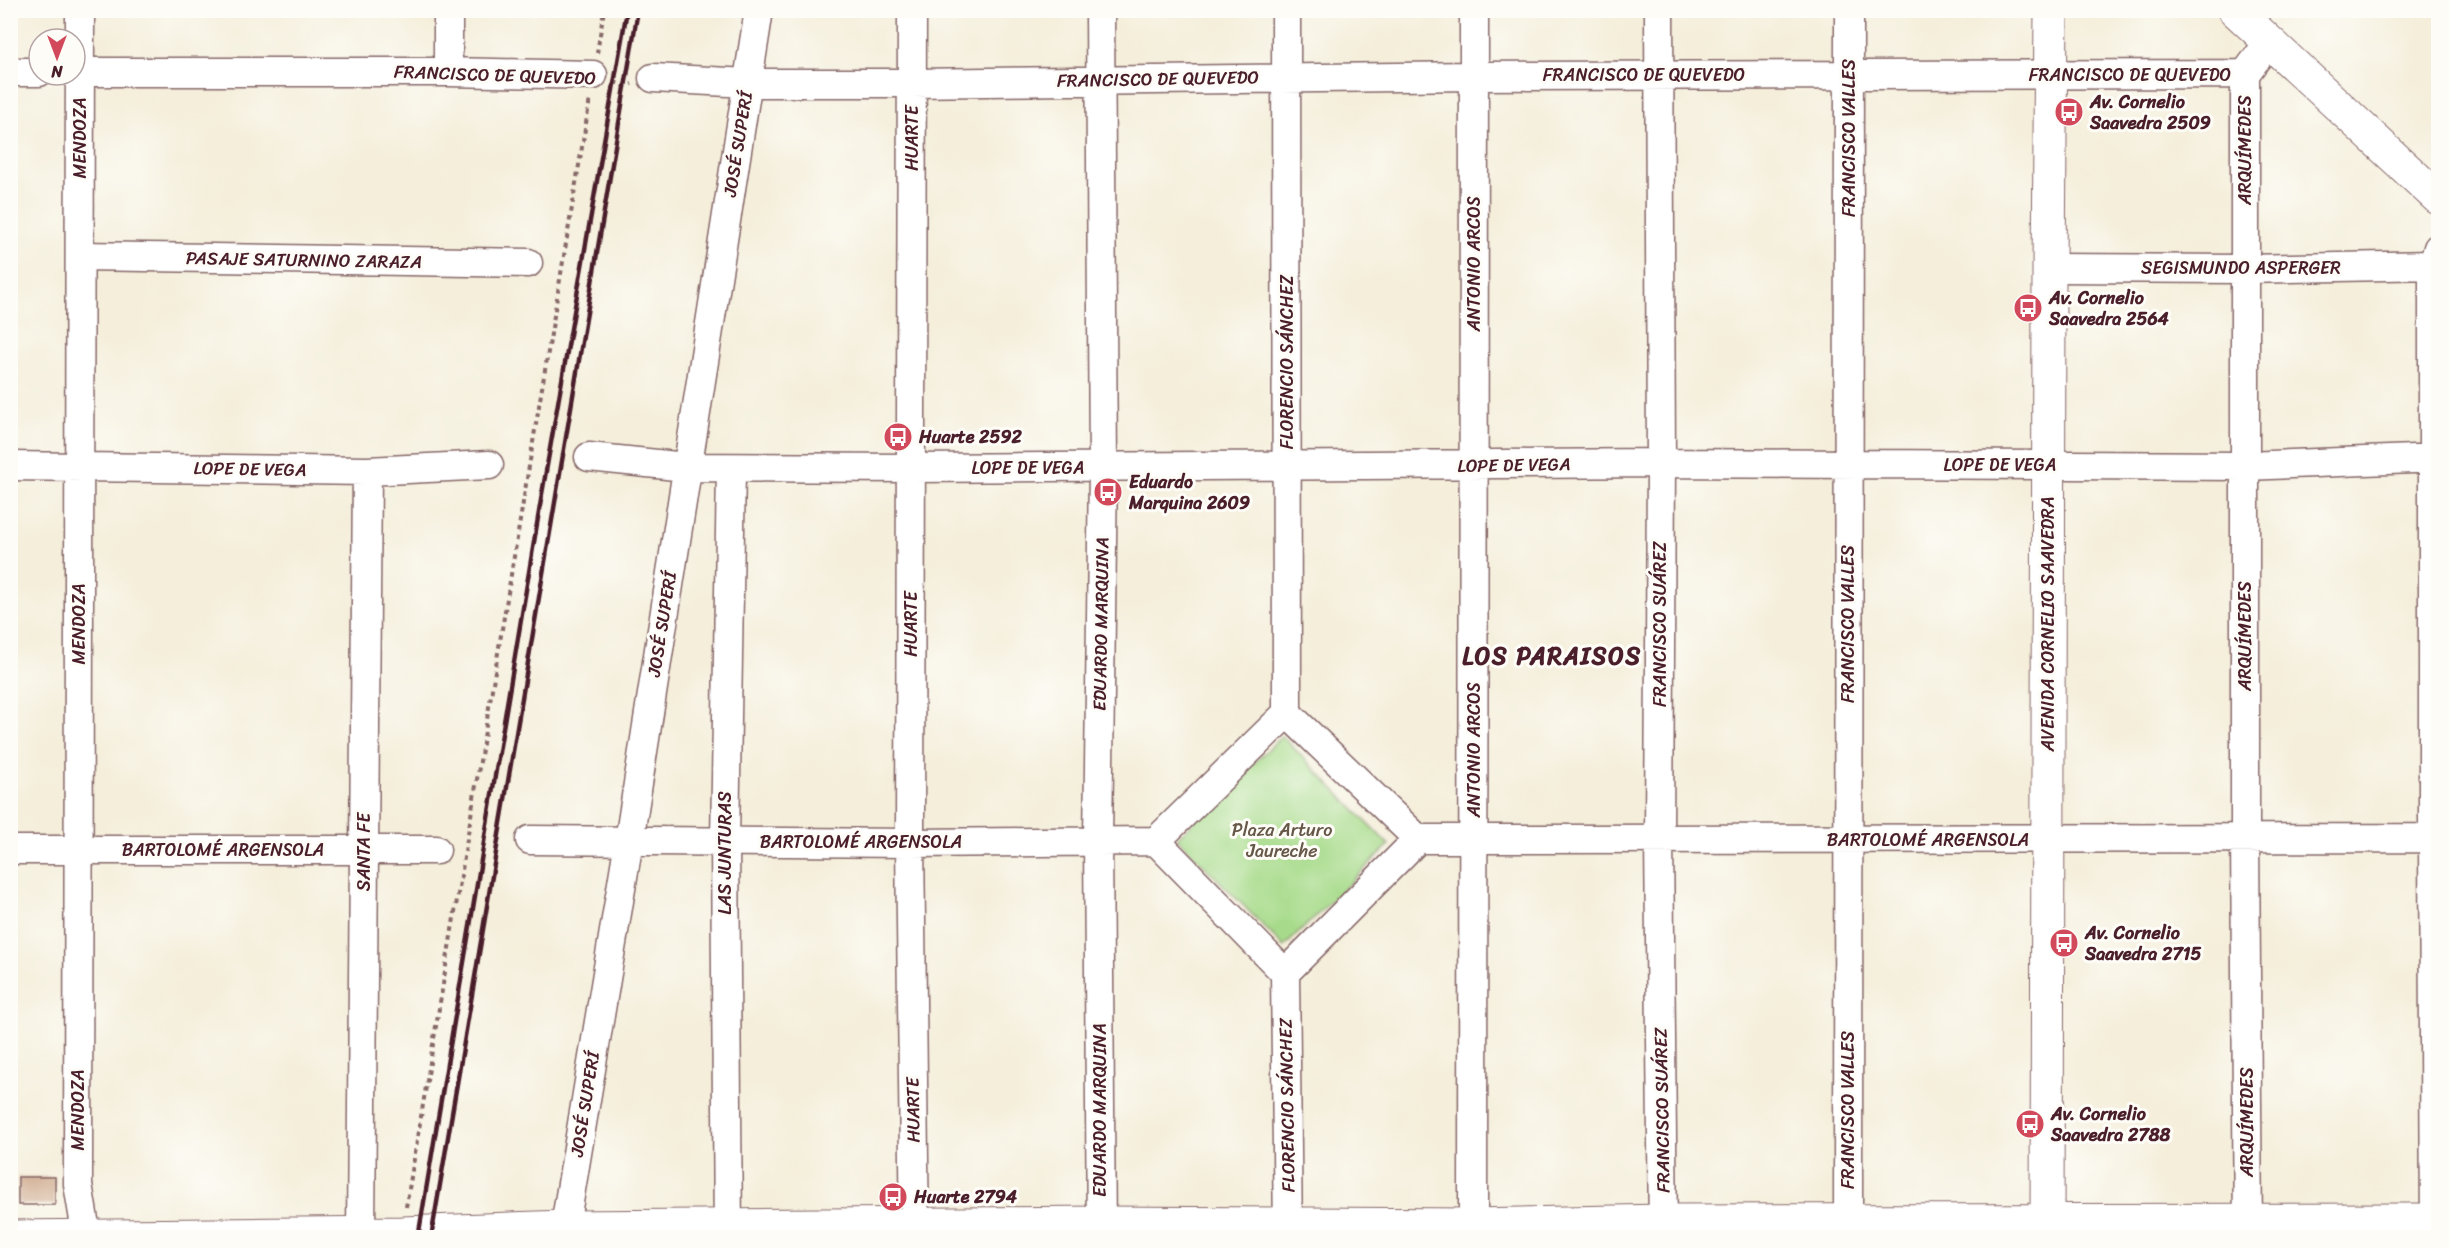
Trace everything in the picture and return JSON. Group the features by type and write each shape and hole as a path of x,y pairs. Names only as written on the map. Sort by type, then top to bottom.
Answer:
{"main road":[{"name":"AVENIDA CORNELIO SAAVEDRA","path":"2048,1229 2049,268 2052,10"},
{"path":"2235,10 2439,198"},
{"path":"10,1237 564,1232 2248,1229 2436,1226"}],"street":[{"name":"MENDOZA","path":"79,27 80,10"},
{"path":"448,10 448,72"},
{"name":"JOSÉ SUPERÍ","path":"564,1232 629,841 759,10"},
{"name":"HUARTE","path":"912,10 910,843 915,1232"},
{"name":"EDUARDO MARQUINA","path":"1100,10 1103,468 1098,840 1101,1230"},
{"name":"FLORENCIO SÁNCHEZ","path":"1286,10 1287,713"},
{"name":"ANTONIO ARCOS","path":"1473,1231 1474,10"},
{"name":"FRANCISCO SUÁREZ","path":"1659,10 1661,463 1659,839 1663,1229"},
{"name":"FRANCISCO VALLES","path":"1848,1230 1849,10"},
{"name":"ARQUÍMEDES","path":"2248,1229 2245,839 2245,74 2269,42"},
{"path":"10,72 27,72"},
{"name":"FRANCISCO DE QUEVEDO","path":"87,72 448,72 593,75"},
{"name":"FRANCISCO DE QUEVEDO","path":"653,78 748,83 912,83 1474,76 2245,74"},
{"name":"MENDOZA","path":"77,87 80,256 78,1184 87,1237"},
{"name":"PASAJE SATURNINO ZARAZA","path":"80,256 528,263"},
{"path":"2436,256 2436,1226"},
{"name":"SEGISMUNDO ASPERGER","path":"2049,268 2244,269 2436,256"},
{"name":"LOPE DE VEGA","path":"589,457 686,467 730,468 1103,468 1661,463 2245,465 2437,458"},
{"name":"LOPE DE VEGA","path":"10,466 367,471 489,465"},
{"name":"LAS JUNTURAS","path":"728,1232 725,842 730,468"},
{"name":"SANTA FE","path":"361,1234 367,471"},
{"path":"1287,713 1418,839 1286,973 1156,841 1287,713"},
{"name":"BARTOLOMÉ ARGENSOLA","path":"1418,839 2436,838"},
{"name":"BARTOLOMÉ ARGENSOLA","path":"530,840 910,843 1156,841"},
{"name":"BARTOLOMÉ ARGENSOLA","path":"10,850 436,850"},
{"name":"FLORENCIO SÁNCHEZ","path":"1286,973 1288,1230"}],"path":[{"path":"402,1233 604,10"},
{"name":"FRANCISCO DE QUEVEDO","path":"593,75 626,87 653,78"}],"green space":[{"name":"Plaza Arturo Jaureche","path":"1282,736 1389,845 1284,947 1177,838"}],"building":[{"path":"18,1177 55,1177 55,1205 18,1205"}],"railway":[{"path":"418,1238 542,494 627,10"},
{"path":"431,1238 638,10"}],"place":[{"name":"Av. Cornelio Saavedra 2509","path":"2069,112"},
{"name":"Av. Cornelio Saavedra 2564","path":"2028,308"},
{"name":"Huarte 2592","path":"898,437"},
{"name":"Eduardo Marquina 2609","path":"1108,492"},
{"name":"Av. Cornelio Saavedra 2715","path":"2064,943"},
{"name":"Av. Cornelio Saavedra 2788","path":"2030,1124"},
{"name":"Huarte 2794","path":"893,1197"}],"district":[{"name":"LOS PARAISOS","path":"1552,656"}]}
